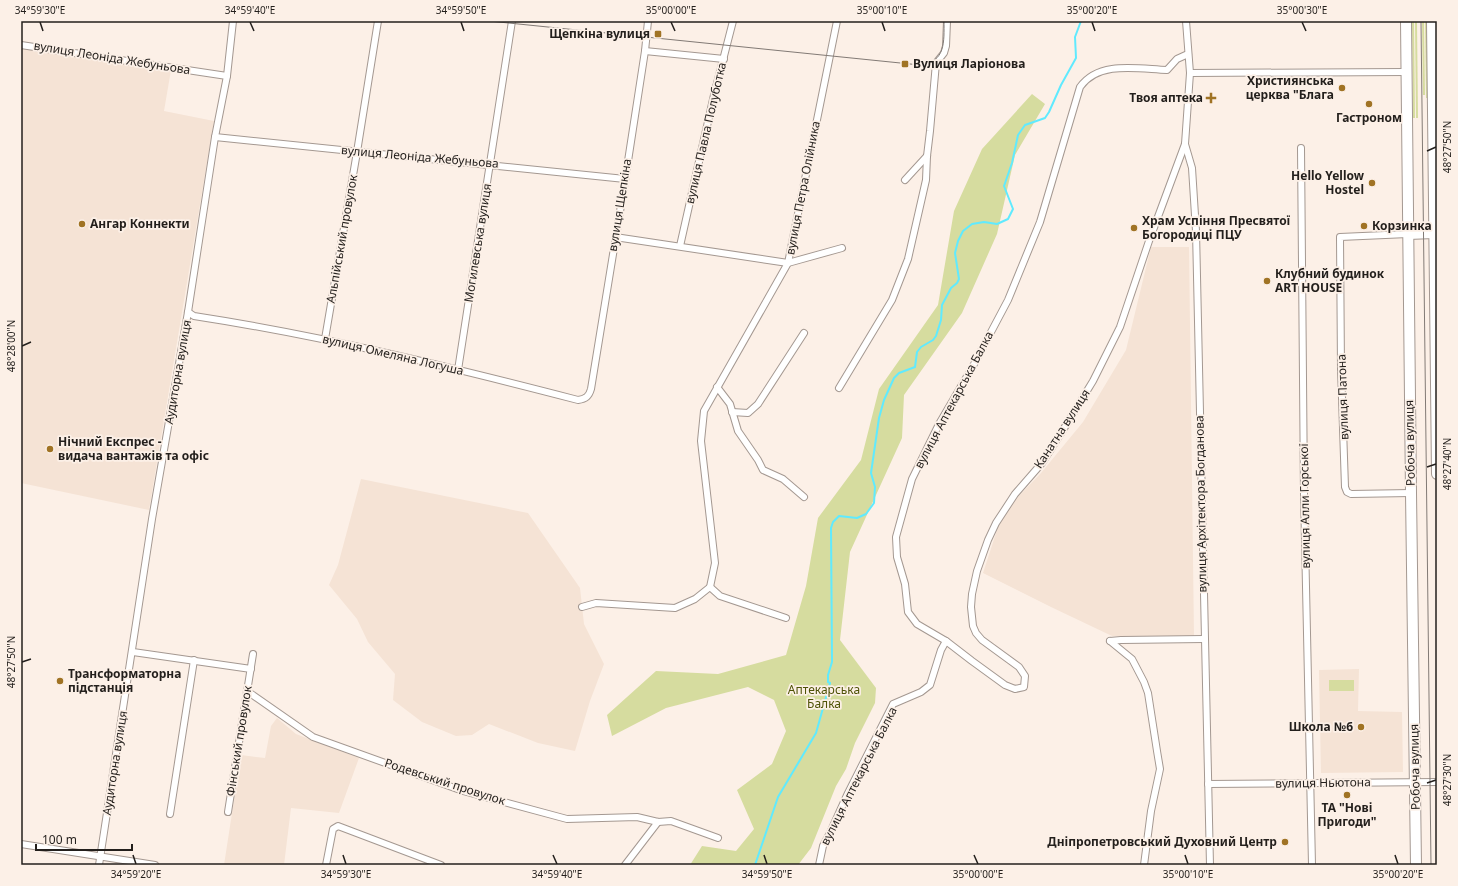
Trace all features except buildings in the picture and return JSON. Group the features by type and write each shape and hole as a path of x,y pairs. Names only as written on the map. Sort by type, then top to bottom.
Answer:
{"main road":[{"name":"Робоча вулиця","path":"1406,21 1416,865"},
{"path":"1432,21 1437,474"},
{"path":"1408,234 1434,233"}],"street":[{"name":"Аудиторна вулиця","path":"99,865 133,652 151,524 188,312 215,137 227,76 233,21"},
{"name":"Альпійський провулок","path":"325,339 378,21"},
{"name":"Могилевська вулиця","path":"458,370 512,21"},
{"name":"вулиця Щепкіна","path":"591,389 625,178 648,21"},
{"name":"вулиця Павла Полуботка","path":"680,246 714,95 733,21"},
{"name":"вулиця Петра Олійника","path":"710,587 715,563 701,441 704,411 788,263 837,21"},
{"path":"839,388 892,300 905,266 926,180 936,63 944,53 946,46 947,21"},
{"name":"Канатна вулиця","path":"946,641 1005,685 1015,689 1024,687 1025,676 1019,667 982,640 976,633 973,626 971,607 977,571 996,523 1015,494 1042,463 1106,357 1120,328 1149,241 1185,144 1190,73 1186,21"},
{"name":"вулиця Леоніда Жебуньова","path":"21,45 227,76"},
{"path":"644,51 724,59"},
{"name":"вулиця Аптекарська Балка","path":"819,865 823,846 893,704 921,692 930,685 941,650 946,641 917,624 908,612 905,584 897,557 896,537 912,479 939,424 973,366 1008,300 1040,222 1080,87 1084,80 1094,73 1108,69 1125,68 1167,70 1177,59 1188,54"},
{"path":"1190,73 1406,72"},
{"name":"вулиця Леоніда Жебуньова","path":"215,137 625,178"},
{"name":"вулиця Архітектора Богданова","path":"1185,144 1192,168 1196,231 1210,865"},
{"name":"вулиця Алли Горської","path":"1301,148 1304,494 1312,865"},
{"path":"905,180 927,156"},
{"name":"вулиця Патона","path":"1408,234 1340,237 1341,369 1345,487 1347,492 1351,494 1411,493"},
{"path":"615,237 788,263 842,248"},
{"name":"вулиця Омеляна Логуша","path":"188,312 194,316 254,325 325,339 578,400 584,399 589,395 591,389"},
{"path":"732,412 748,413 758,404 804,333"},
{"path":"717,387 730,404 738,431 763,470 783,478 804,497"},
{"path":"582,607 596,603 675,608 695,599 710,587 720,596 786,618"},
{"path":"1144,865 1151,810 1160,769 1148,692 1132,659 1110,641 1204,639"},
{"name":"Фінський провулок","path":"133,652 250,669"},
{"name":"Фінський провулок","path":"228,812 253,654"},
{"path":"170,814 194,660"},
{"name":"Родевський провулок","path":"247,691 313,737 463,791 567,819 637,817 658,822 671,821 718,838"},
{"name":"вулиця Ньютона","path":"1208,784 1437,782"},
{"path":"625,865 658,822"},
{"path":"326,865 334,829 338,826 441,865"},
{"path":"21,844 154,865"}],"shaded area":[{"path":"21,48 171,70 164,111 214,121 149,510 21,483"},
{"path":"1151,247 1189,247 1194,636 1112,636 983,573 998,527 1014,501 1041,473 1083,422 1126,350"},
{"path":"361,479 528,513 580,588 584,624 604,664 590,701 575,751 538,743 489,724 472,735 456,736 422,722 393,700 395,674 368,642 357,619 329,585 338,565"},
{"name":"Школа №6","path":"1359,669 1358,711 1402,712 1403,772 1321,773 1319,670"},
{"path":"277,718 296,734 359,758 339,813 291,808 284,865 224,865 241,755 265,758 271,726"}],"green space":[{"path":"1412,21 1414,21 1415,118 1413,118"},
{"path":"1415,21 1417,21 1418,118 1416,118"},
{"path":"1422,21 1424,21 1425,95 1423,95"},
{"path":"1425,21 1427,21 1427,98 1426,98"},
{"name":"Аптекарська Балка","path":"1032,94 1045,104 1015,155 997,234 962,313 904,395 902,438 850,552 840,640 876,688 875,703 855,743 846,769 836,786 811,848 798,865 690,865 702,846 736,851 754,829 737,790 772,764 786,731 774,700 748,687 666,708 612,736 607,715 656,671 718,674 786,655 806,586 818,518 861,460 879,389 938,305 954,211 982,149"},
{"path":"1329,680 1354,680 1354,691 1329,691"}],"waterway":[{"path":"755,865 778,797 816,733 830,683 828,682 828,675 832,662 831,528 833,522 839,516 857,518 866,514 874,503 875,487 871,473 879,418 884,400 894,378 899,373 915,367 917,352 921,347 933,340 936,336 941,320 942,305 951,288 959,279 955,253 958,241 963,231 972,224 984,222 997,224 1008,219 1013,209 1004,186 1012,163 1018,135 1025,125 1045,118 1049,112 1061,85 1076,58 1075,37 1081,21"}],"tram line":[{"path":"489,21 920,65 935,60 942,50 944,21"},
{"path":"1421,21 1431,865"}],"place":[{"name":"Щепкіна вулиця","path":"658,34"},
{"name":"Вулиця Ларіонова","path":"905,64"},
{"name":"Християнська церква \"Блага","path":"1342,88"},
{"name":"Твоя аптека","path":"1211,98"},
{"name":"Гастроном","path":"1369,104"},
{"name":"Hello Yellow Hostel","path":"1372,183"},
{"name":"Ангар Коннекти","path":"82,224"},
{"name":"Корзинка","path":"1364,226"},
{"name":"Храм Успіння Пресвятої Богородиці ПЦУ","path":"1134,228"},
{"name":"Клубний будинок ART HOUSE","path":"1267,281"},
{"name":"Нічний Експрес - видача вантажів та офіс","path":"50,449"},
{"name":"Трансформаторна підстанція","path":"60,681"},
{"name":"Школа №6","path":"1361,727"},
{"name":"ТА \"Нові Пригоди\"","path":"1347,795"},
{"name":"Дніпропетровський Духовний Центр","path":"1285,842"}]}
